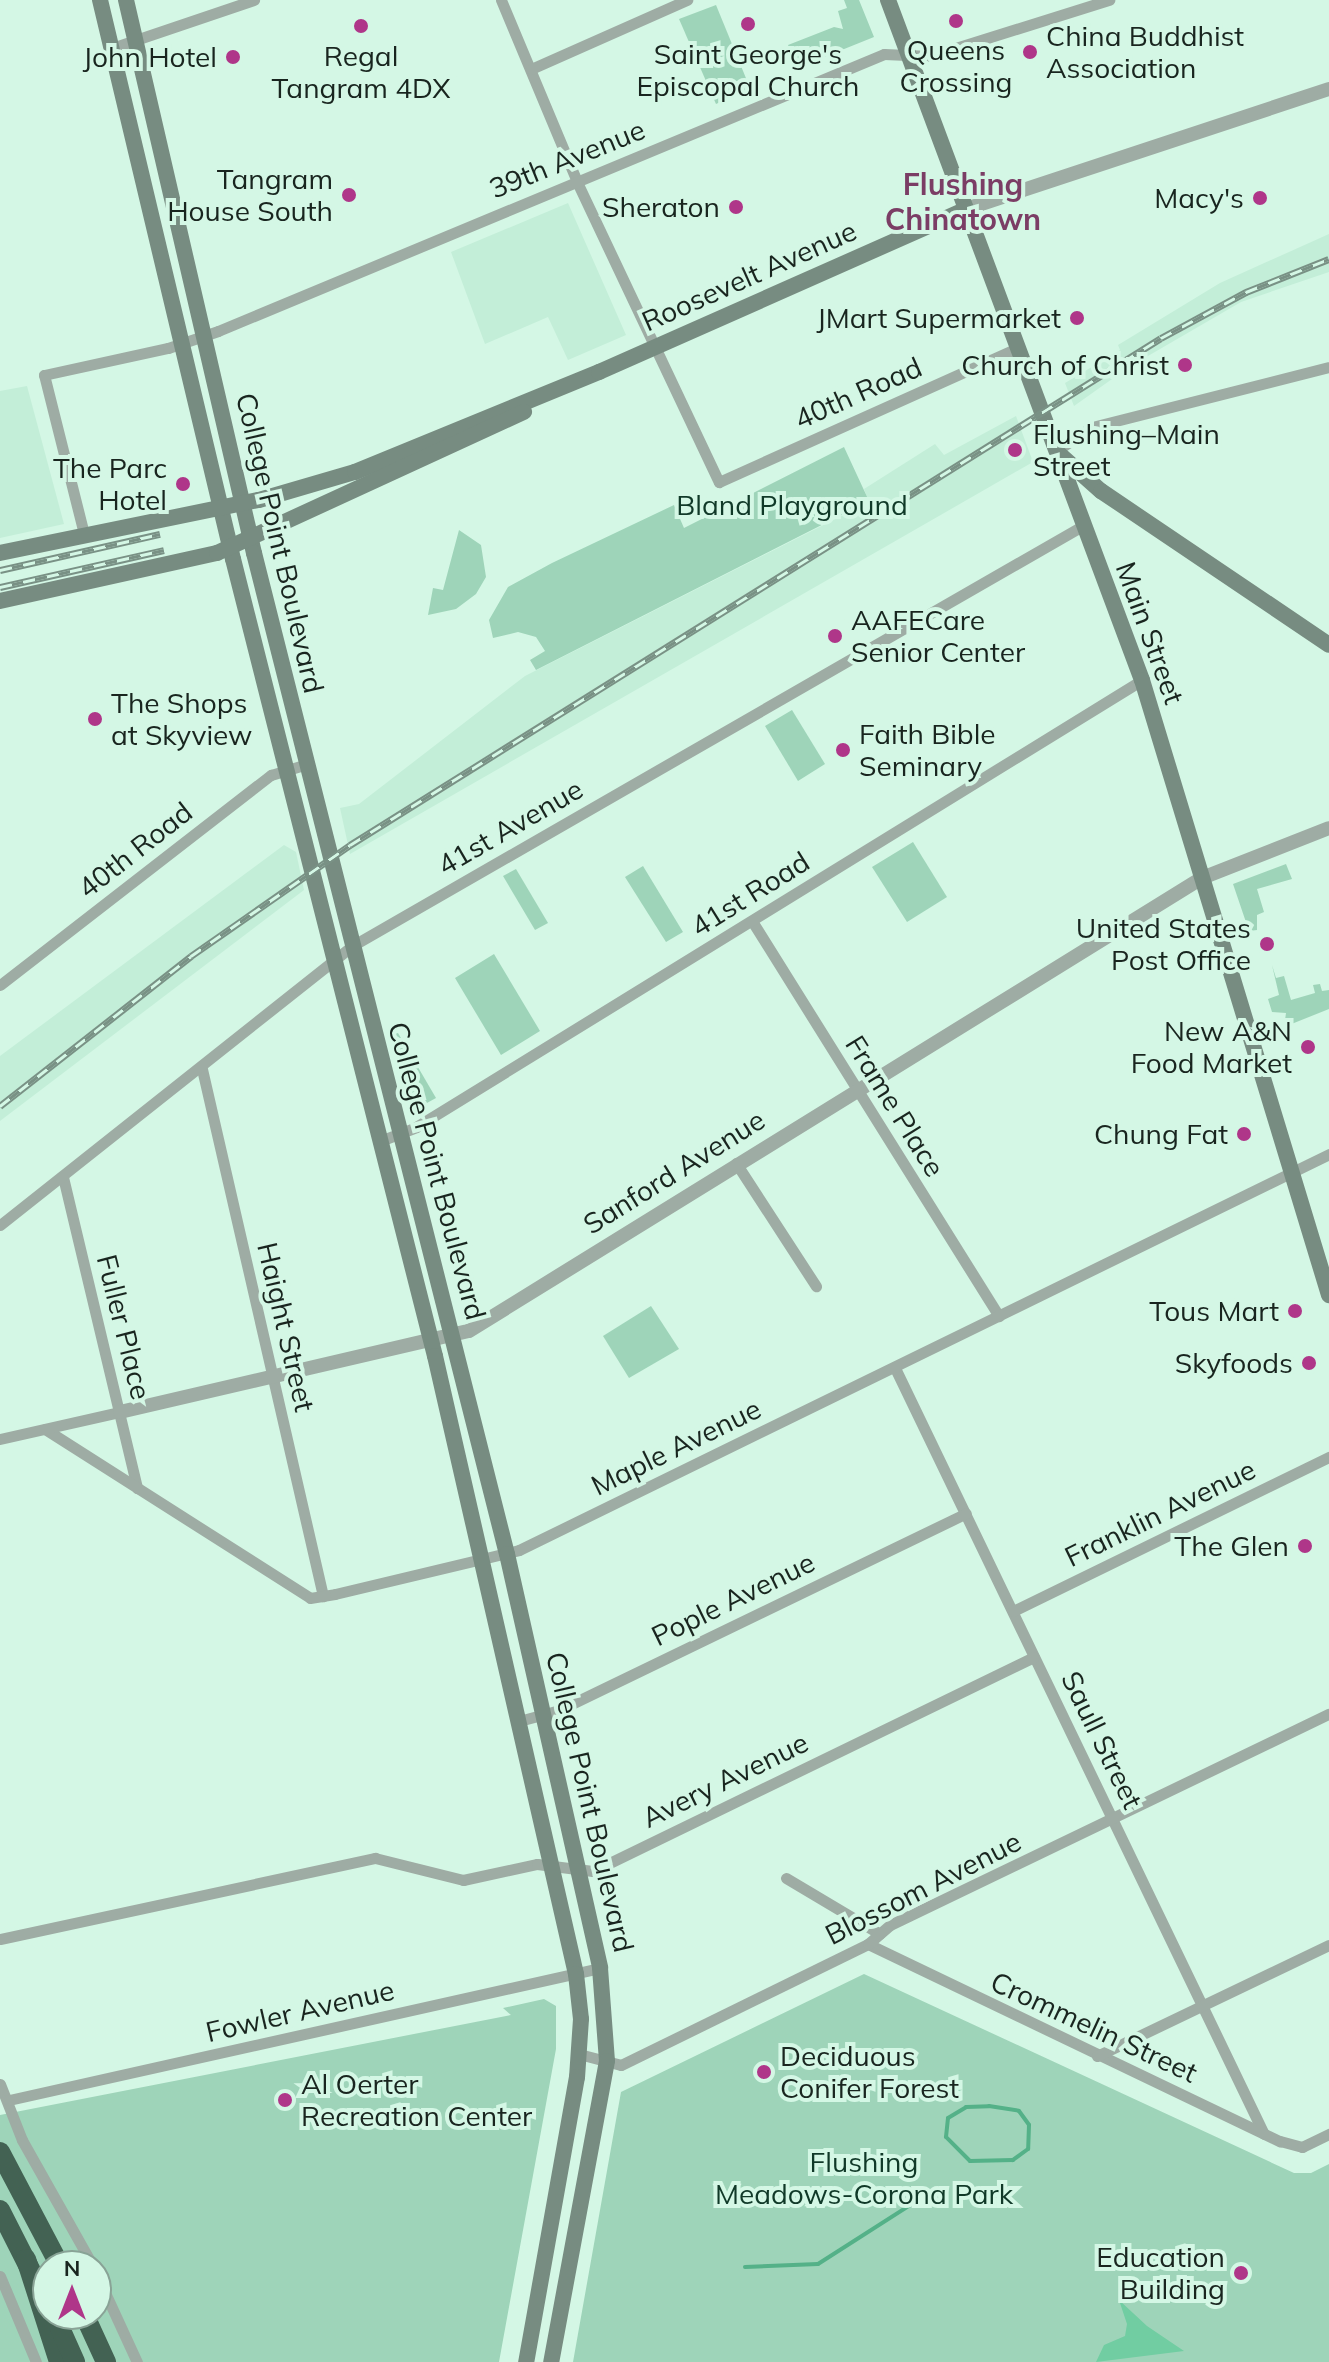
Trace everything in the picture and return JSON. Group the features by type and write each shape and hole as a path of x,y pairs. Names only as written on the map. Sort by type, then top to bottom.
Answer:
{"highway":[{"path":"0,2152 52,2250"},
{"path":"0,2210 32,2271"},
{"path":"26,2259 59,2362"},
{"path":"60,2330 75,2362"},
{"path":"91,2330 106,2362"}],"main road":[{"name":"College Point Boulevard","path":"100,0 230,548 431,1341 576,1974 579,2054 526,2362"},
{"name":"College Point Boulevard","path":"126,0 306,764 507,1554 600,1968 607,2061 551,2362"},
{"name":"Main Street","path":"888,0 1142,680 1329,1295"},
{"name":"Roosevelt Avenue","path":"0,553 244,502 355,472 599,372 966,209"},
{"name":"Roosevelt Avenue","path":"0,601 230,548 586,384 599,372"},
{"path":"1056,451 1101,491 1329,645"}],"street":[{"path":"112,48 254,0"},
{"path":"501,0 577,182 653,348"},
{"path":"531,69 687,0"},
{"name":"39th Avenue","path":"84,534 44,375 182,344 884,54 940,54 1109,0"},
{"name":"Roosevelt Avenue","path":"966,209 1329,89"},
{"name":"40th Road","path":"653,348 719,482 1017,348"},
{"path":"1056,451 1092,427 1329,367"},
{"name":"41st Avenue","path":"0,1225 202,1069 352,946 1082,526"},
{"name":"41st Road","path":"380,1141 401,1132 752,921 1142,680"},
{"name":"40th Road","path":"0,985 271,775 306,764"},
{"name":"Sanford Avenue","path":"0,1439 431,1341 475,1327 1202,878 1329,828"},
{"name":"Frame Place","path":"752,921 855,1091 999,1316"},
{"name":"Haight Street","path":"202,1069 323,1596"},
{"name":"Maple Avenue","path":"323,1596 507,1554 895,1368 1329,1154"},
{"path":"736,1163 816,1286"},
{"name":"Fuller Place","path":"63,1177 137,1488"},
{"name":"Saull Street","path":"895,1368 1264,2134"},
{"path":"45,1429 310,1598 323,1596"},
{"name":"Franklin Avenue","path":"1013,1611 1329,1457"},
{"name":"Pople Avenue","path":"519,1721 545,1714 966,1513"},
{"name":"Avery Avenue","path":"0,1939 375,1858 463,1880 537,1864 593,1871 1034,1657"},
{"name":"Blossom Avenue","path":"579,2054 621,2065 1329,1714"},
{"path":"786,1878 880,1934"},
{"name":"Crommelin Street","path":"868,1944 1264,2134 1302,2147 1329,2134"},
{"path":"1097,2056 1329,1945"},
{"name":"Fowler Avenue","path":"9,2100 600,1968"},
{"path":"0,2084 9,2100 22,2140 84,2250"},
{"path":"0,2276 36,2362"},
{"path":"112,2308 137,2362"}],"shaded area":[{"path":"568,203 626,335 568,360 548,317 485,344 451,252"},
{"path":"1329,234 1329,272 1241,302 1129,367 1074,406 1065,383 1120,350 1118,345 1220,283"},
{"path":"27,386 64,524 0,538 0,391"},
{"path":"1016,416 1033,462 350,854 340,808 359,804 525,676 869,502 864,489 935,444 944,455"},
{"path":"284,845 296,852 304,890 0,1121 0,1056"}],"green space":[{"path":"844,0 859,0 874,37 797,68 788,45 834,27 843,29 838,11 847,8"},
{"path":"716,5 750,88 716,104 679,19"},
{"name":"Bland Playground","path":"844,447 869,501 536,670 530,660 545,651 536,637 518,632 493,638 489,620 508,587 552,563 674,505 684,528"},
{"path":"459,530 481,545 486,577 476,594 456,609 428,615 433,588 443,590"},
{"path":"792,710 825,764 798,781 765,726"},
{"path":"913,842 947,897 907,922 872,867"},
{"path":"1286,864 1292,879 1257,889 1264,912 1257,915 1257,930 1249,931 1233,884"},
{"path":"643,866 683,932 666,942 625,877"},
{"path":"516,869 548,923 535,930 503,876"},
{"path":"494,954 540,1031 501,1055 455,978"},
{"path":"1272,965 1276,978 1284,976 1291,1000 1315,993 1313,985 1320,984 1322,991 1329,990 1329,1009 1284,1027 1286,1013 1272,1012 1268,999 1279,995"},
{"path":"398,1033 436,1098 416,1109 410,1107 392,1035"},
{"path":"651,1306 679,1349 629,1378 603,1336"},
{"name":"Flushing Meadows-Corona Park","path":"864,1974 1294,2173 1311,2173 1329,2164 1329,2362 573,2362 621,2092"},
{"path":"544,1999 556,2006 556,2049 499,2362 0,2362 0,2115 511,2015 503,2008"},
{"path":"1119,2300 1147,2326 1184,2351 1096,2362 1104,2345 1125,2336 1127,2324"}],"waterway":[{"path":"989,2106 1019,2111 1029,2125 1028,2149 1013,2160 970,2161 946,2137 948,2118 966,2107 989,2106"},
{"path":"745,2267 818,2264 929,2193"}],"railway":[{"path":"0,1106 191,956 350,845 1161,338 1246,292 1329,259"},
{"path":"0,570 160,534"},
{"path":"0,587 164,550"}],"place":[{"name":"Queens Crossing","path":"956,21"},
{"name":"Saint George's Episcopal Church","path":"748,24"},
{"name":"Regal Tangram 4DX","path":"361,26"},
{"name":"China Buddhist Association","path":"1030,52"},
{"name":"John Hotel","path":"233,57"},
{"name":"Tangram House South","path":"349,195"},
{"name":"Macy's","path":"1260,198"},
{"name":"Sheraton","path":"736,207"},
{"name":"JMart Supermarket","path":"1077,318"},
{"name":"Church of Christ","path":"1185,365"},
{"name":"Flushing–Main Street","path":"1015,450"},
{"name":"The Parc Hotel","path":"183,484"},
{"name":"AAFECare Senior Center","path":"835,636"},
{"name":"The Shops at Skyview","path":"95,719"},
{"name":"Faith Bible Seminary","path":"843,750"},
{"name":"United States Post Office","path":"1267,944"},
{"name":"New A&N Food Market","path":"1308,1047"},
{"name":"Chung Fat","path":"1244,1134"},
{"name":"Tous Mart","path":"1295,1311"},
{"name":"Skyfoods","path":"1309,1363"},
{"name":"The Glen","path":"1305,1546"},
{"name":"Deciduous Conifer Forest","path":"764,2072"},
{"name":"Al Oerter Recreation Center","path":"285,2100"},
{"name":"Education Building","path":"1241,2273"}],"district":[{"name":"Flushing Chinatown","path":"963,201"}]}
